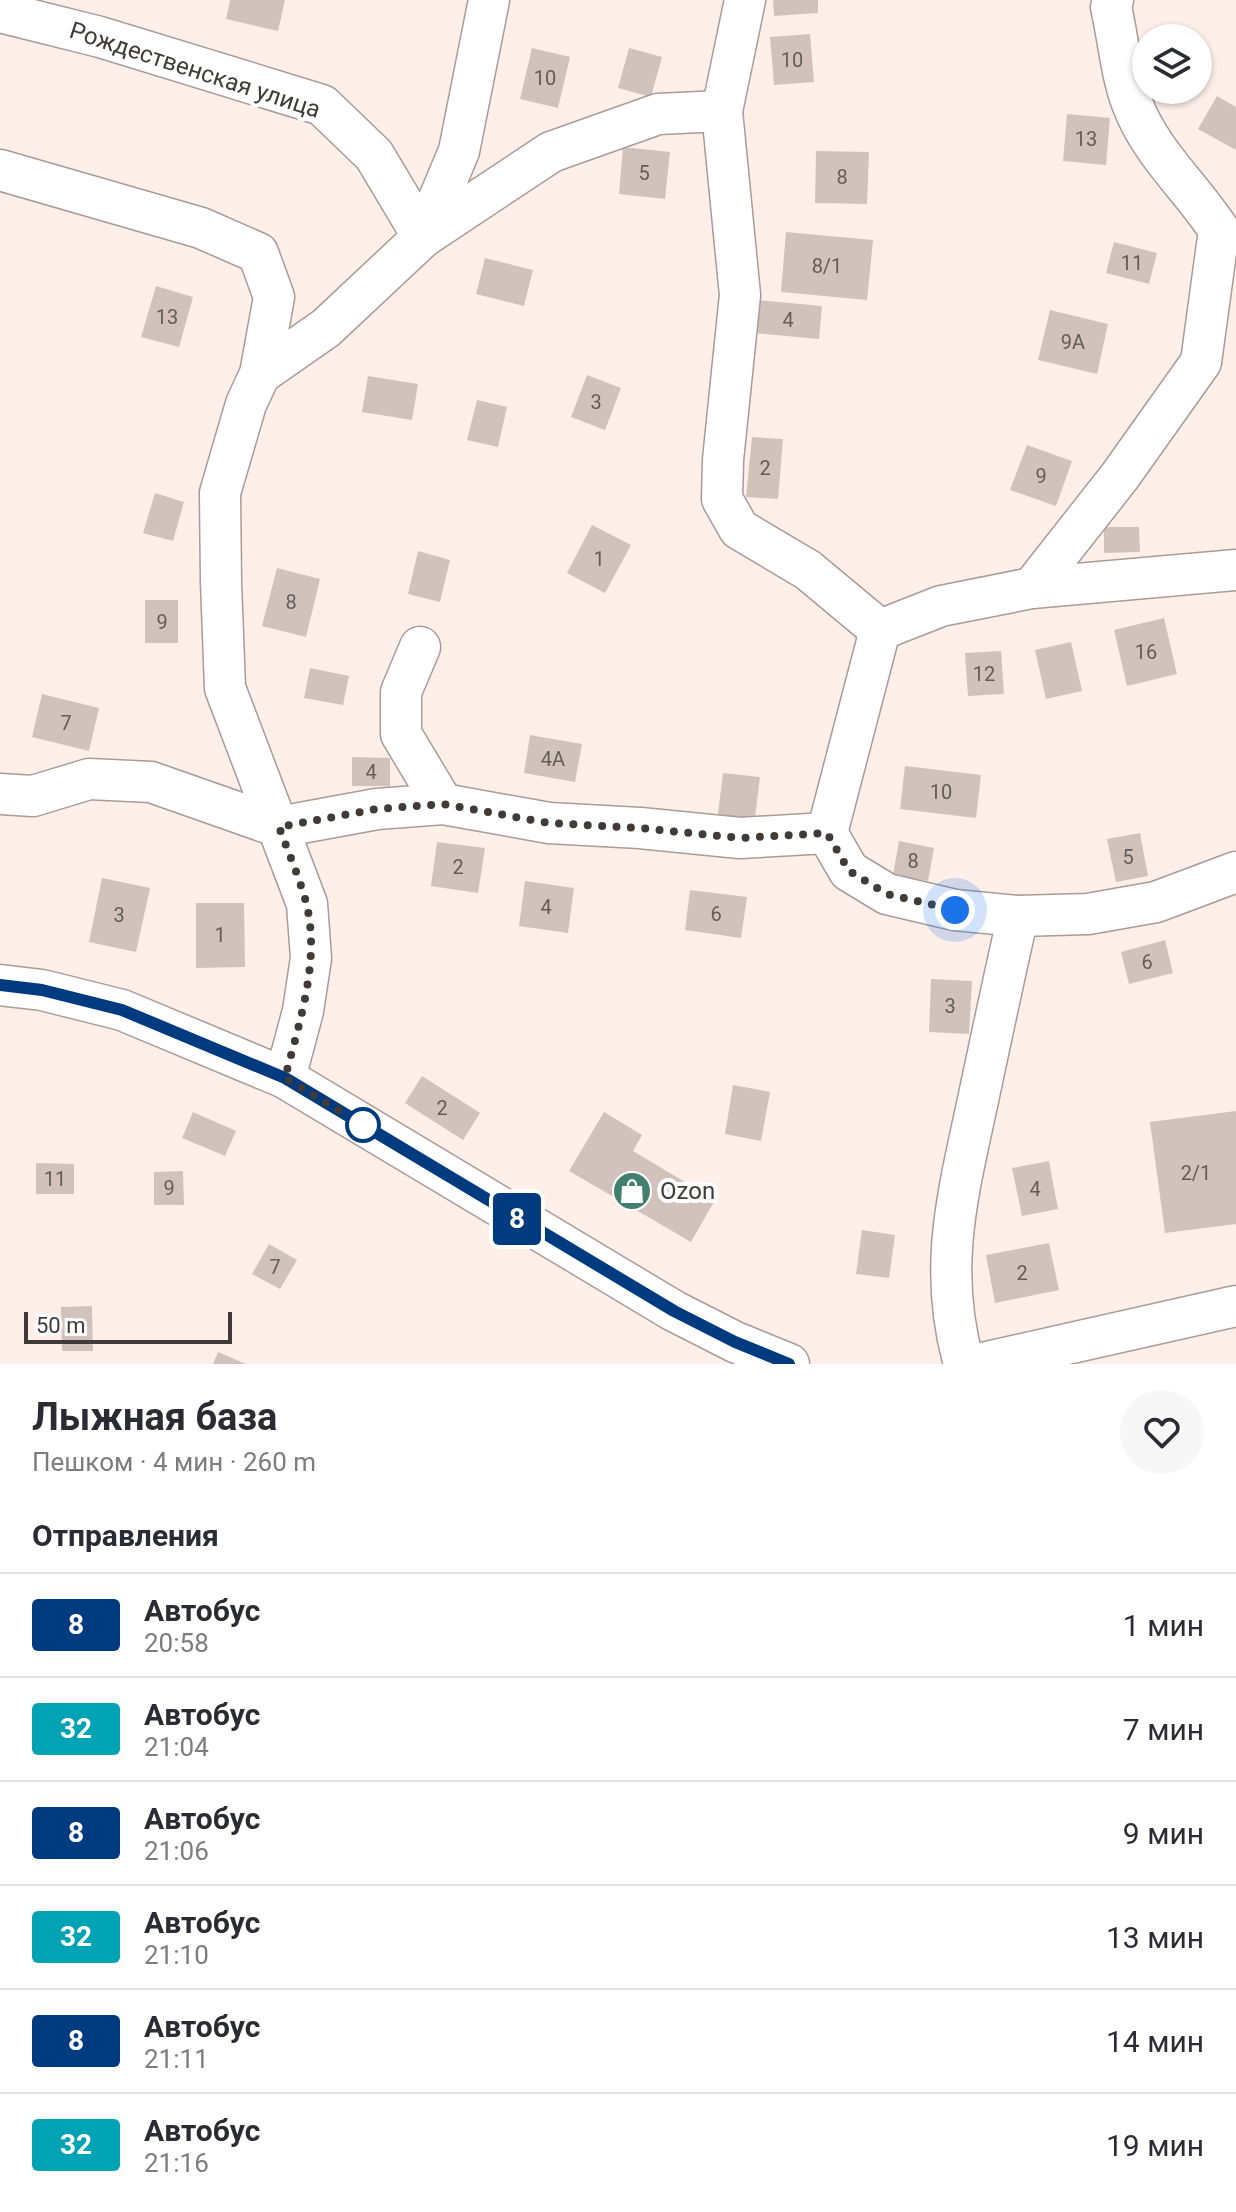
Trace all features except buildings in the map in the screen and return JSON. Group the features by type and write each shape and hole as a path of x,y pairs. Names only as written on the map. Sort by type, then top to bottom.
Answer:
{"street":[{"path":"423,237 459,151 489,0"},
{"path":"745,0 722,111 740,295 723,460 722,499 739,529 808,570 880,630"},
{"path":"1032,588 1120,476 1201,362 1219,230 1159,154 1132,103 1111,7 1113,0"},
{"name":"Рождественская улица","path":"0,12 100,37 322,105 374,155 423,237"},
{"path":"260,374 326,328 423,237 551,152 658,114 722,111"},
{"path":"0,170 201,228 258,253 274,297 260,374 246,404 220,493 225,688 307,904 311,958 303,1011 285,1078"},
{"path":"880,630 941,606 1032,588 1236,570"},
{"path":"880,630 827,833 849,871 887,894 955,910 1018,916 1088,914 1156,902 1236,872"},
{"path":"420,647 401,692 401,734 443,804"},
{"path":"0,794 33,796 89,779 151,782 279,827 377,809 443,804 549,823 740,838 827,833"},
{"path":"964,1364 952,1321 949,1263 958,1195 1018,916"},
{"path":"0,985 42,990 122,1010 285,1078 674,1311 735,1342 789,1364"},
{"path":"978,1364 1236,1306"}],"bus line":[{"name":"8","path":"0,985 42,990 122,1010 285,1078 674,1311 735,1342 789,1364"}],"place":[{"name":"Ozon","path":"632,1191"}],"route":[{"path":"363,1125 285,1078 303,1011 311,958 307,904 279,827 377,809 443,804 549,823 740,838 827,833 849,871 887,894 955,910"}]}
